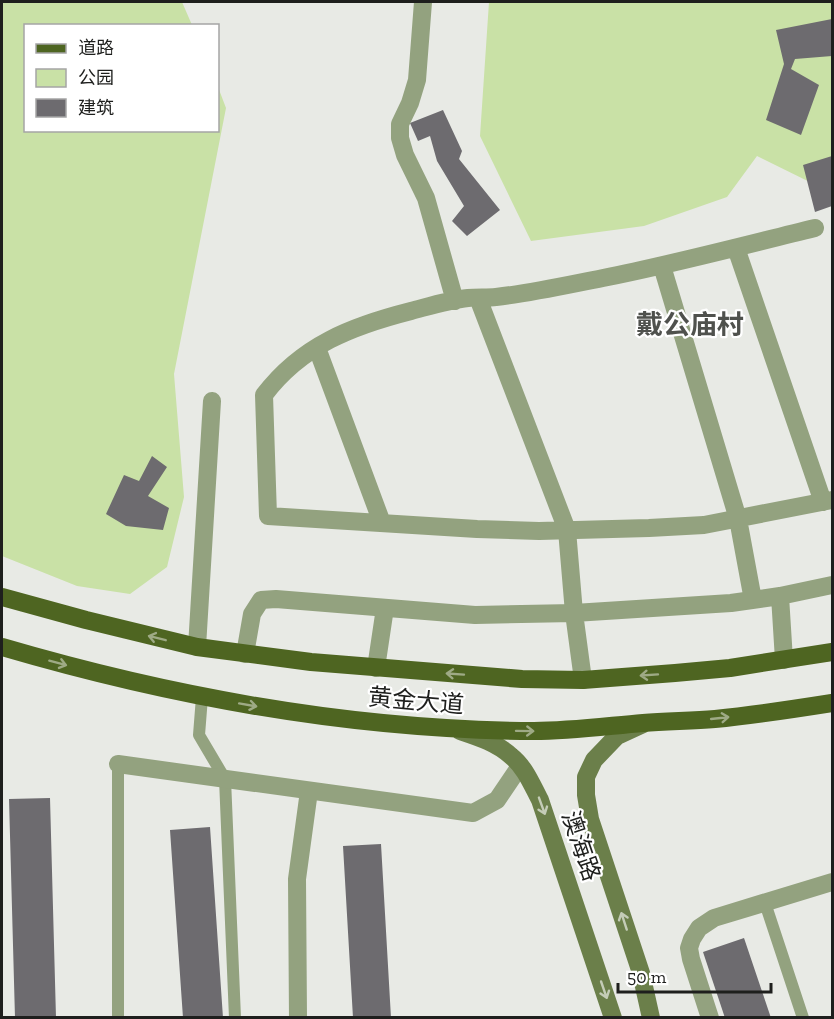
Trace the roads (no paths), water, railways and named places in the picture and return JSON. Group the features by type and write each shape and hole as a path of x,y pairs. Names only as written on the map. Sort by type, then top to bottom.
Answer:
{"main road":[{"name":"黄金大道","path":"2,597 197,647 376,668 522,679 583,680 730,668 832,652"},
{"name":"黄金大道","path":"2,647 54,662 202,697 304,715 455,729 537,731 715,719 832,703"},
{"name":"澳海路","path":"645,723 616,736 594,760 586,777 586,795 591,819 641,973 651,1017"},
{"name":"澳海路","path":"455,729 487,740 512,756 528,776 540,800 613,1017"}],"street":[{"path":"423,2 417,80 400,124 400,138 405,155 426,198 455,301"},
{"path":"736,248 828,501 704,525 567,530 477,529 268,516 264,395 297,360 334,336 377,320 455,301 493,298 662,266 815,228"},
{"path":"662,266 738,519 753,600"},
{"path":"478,298 567,530 574,613 583,680"},
{"path":"317,348 382,523"},
{"path":"197,647 212,401"},
{"path":"245,654 252,614 261,600 276,599 475,615 574,613 731,603 832,585"},
{"path":"780,596 784,660"},
{"path":"376,668 385,608"},
{"path":"118,764 473,813 497,801 520,766"},
{"path":"298,1017 297,879 309,791"},
{"path":"710,1017 689,948 699,928 714,918 832,882"}],"lane":[{"path":"202,697 199,735 225,779 235,1017"},
{"path":"118,764 118,1017"},
{"path":"765,903 803,1017"}],"district":[{"name":"戴公庙村","path":"690,325"}]}
